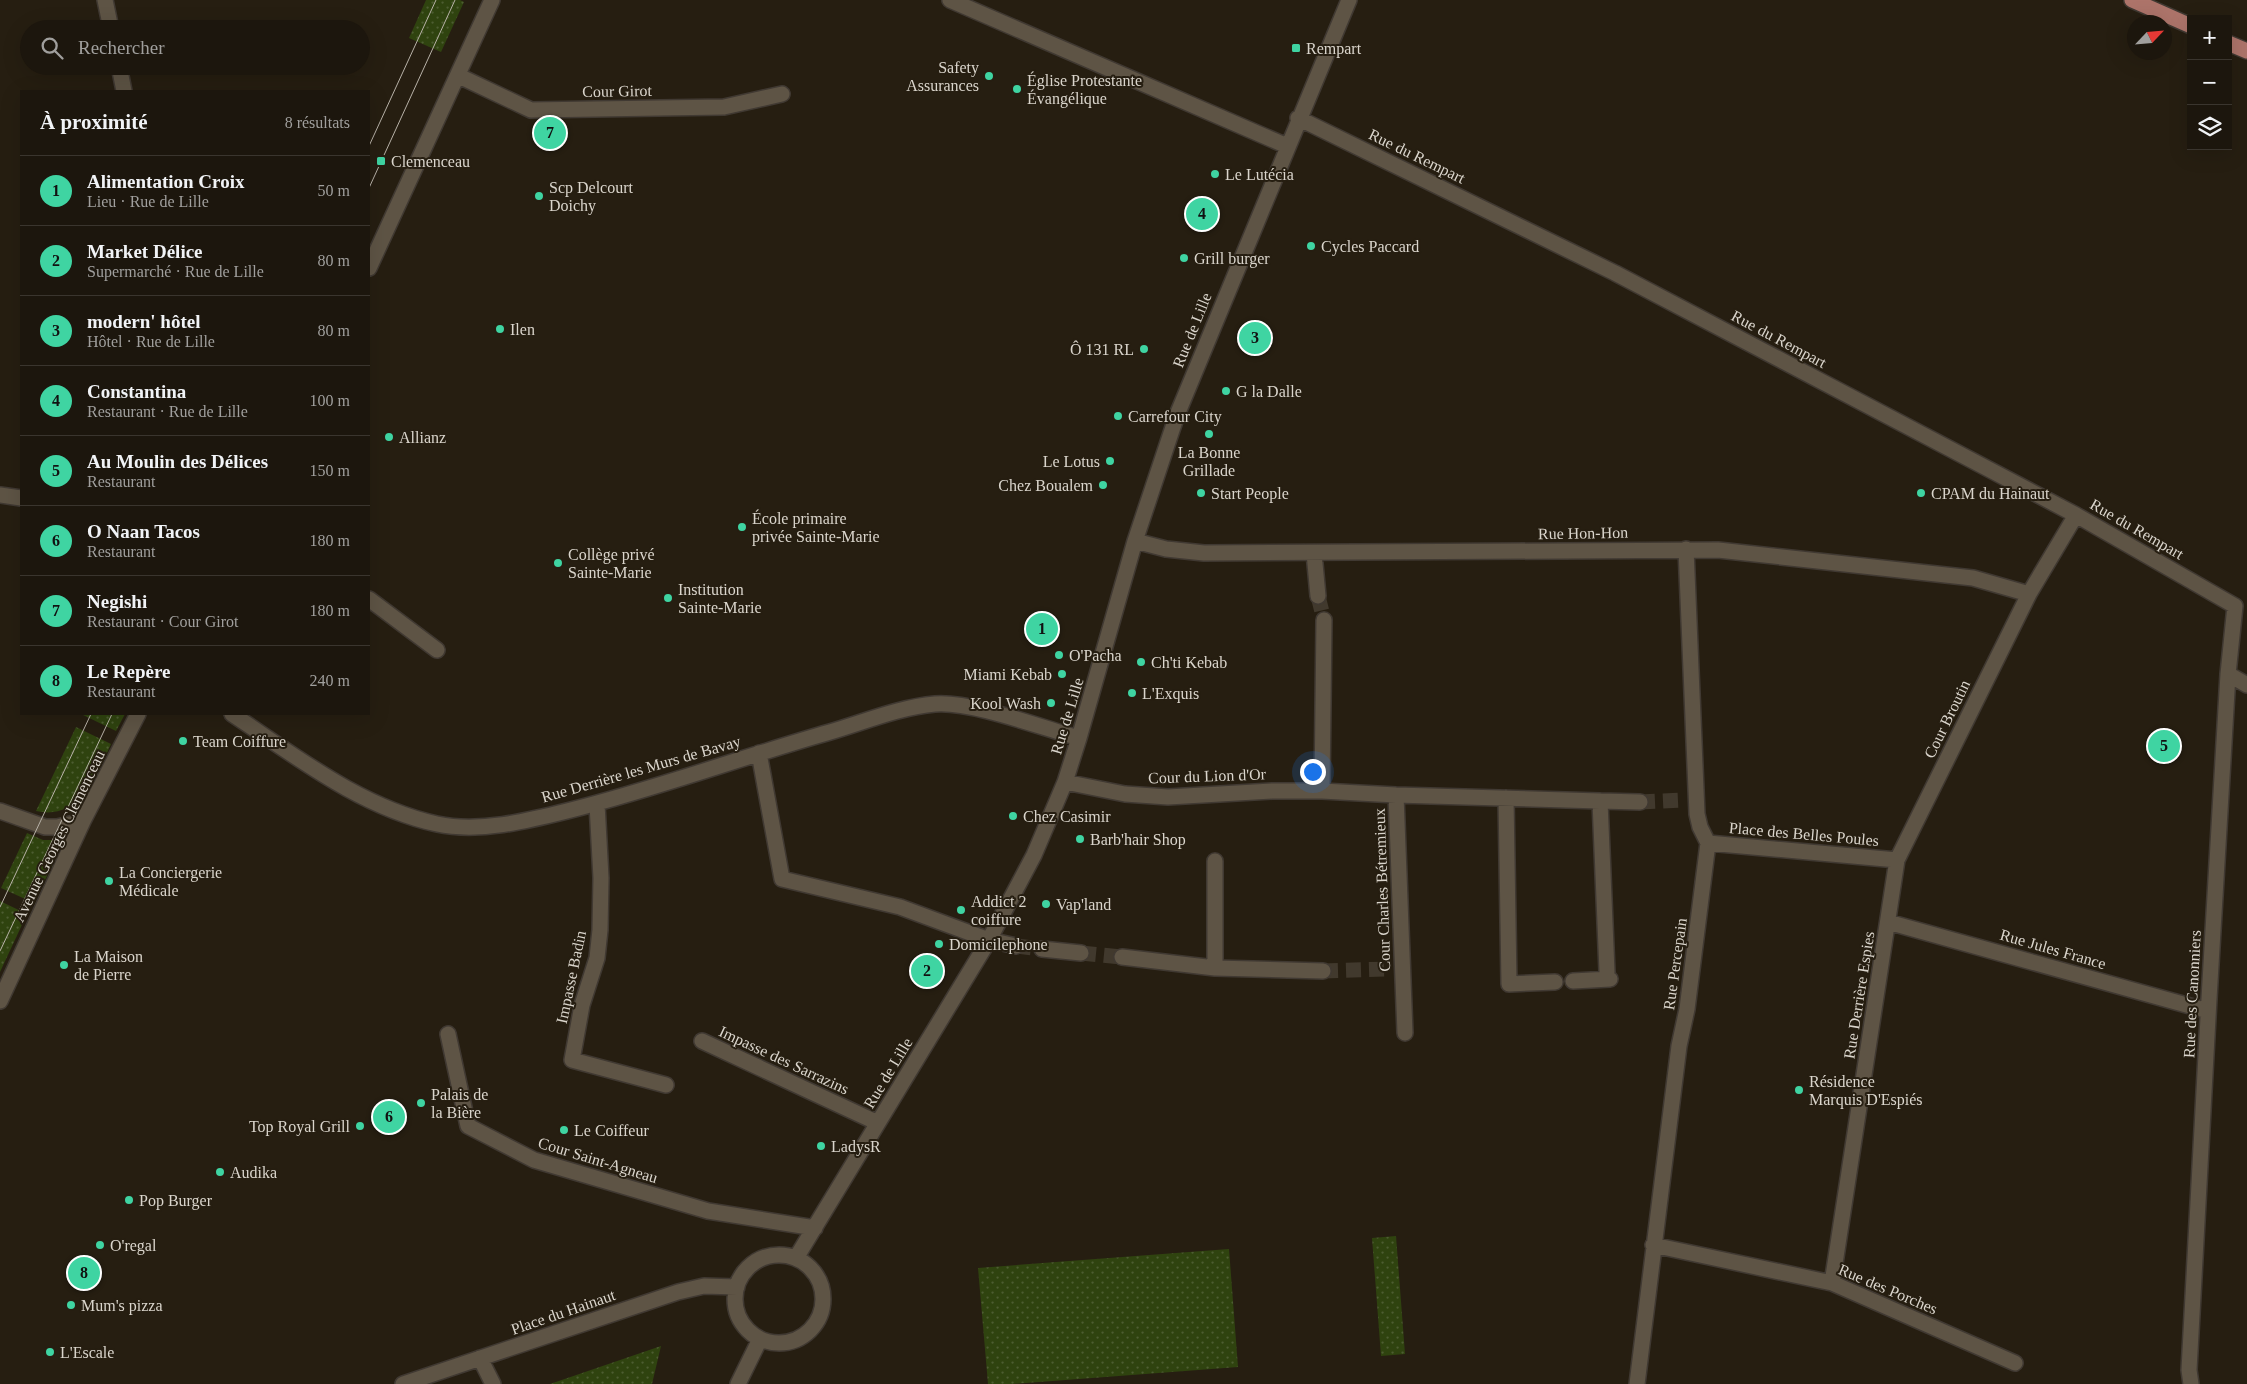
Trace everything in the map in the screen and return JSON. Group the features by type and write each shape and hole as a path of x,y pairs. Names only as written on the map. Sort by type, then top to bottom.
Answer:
{"main road":[{"path":"2132,0 2187,24"},
{"path":"2232,45 2247,51"}],"street":[{"path":"105,0 109,20"},
{"path":"370,266 459,76 492,0"},
{"path":"950,0 1287,146"},
{"name":"Rue de Lille","path":"796,1258 816,1228 989,940 1034,855 1064,782 1079,738 1135,541 1188,388 1348,0"},
{"path":"121,75 124,90"},
{"name":"Cour Girot","path":"459,76 531,110 724,107 782,94"},
{"name":"Rue du Rempart","path":"1298,118 1615,273 2241,602"},
{"path":"0,495 20,498"},
{"name":"Cour Broutin","path":"1897,860 2028,594 2076,515"},
{"name":"Rue Hon-Hon","path":"1135,541 1190,552 1718,550 1973,578 2028,594"},
{"path":"1686,549 1690,800 1708,843"},
{"path":"1314,553 1318,596"},
{"path":"370,600 437,650"},
{"name":"Rue des Canonniers","path":"2191,1384 2189,1370 2228,674 2241,602"},
{"path":"1322,790 1324,620"},
{"path":"2228,674 2247,686"},
{"name":"Rue Derrière les Murs de Bavay","path":"234,715 350,790 393,811 440,825 459,827 502,824 597,804 759,753 935,704 967,707 1079,738"},
{"name":"Avenue Georges Clemenceau","path":"0,1001 83,821 137,715"},
{"path":"759,753 782,879 900,908 989,940 1016,946"},
{"name":"Cour du Lion d'Or","path":"1064,782 1125,794 1168,797 1322,790 1396,795"},
{"name":"Cour Charles Bétremieux","path":"1405,1033 1395,968 1396,795 1640,802"},
{"path":"1506,798 1509,984 1555,982"},
{"path":"1573,981 1609,975 1600,801"},
{"name":"Impasse Badin","path":"597,804 601,878 600,930 597,958 582,1005 572,1060 666,1085"},
{"path":"0,811 45,827 57,827 83,821"},
{"name":"Place des Belles Poules","path":"1708,843 1897,860"},
{"name":"Rue Percepain","path":"1637,1384 1679,1046 1688,1009 1708,843"},
{"name":"Rue Derrière Espies","path":"1832,1283 1897,860"},
{"path":"1215,861 1215,968"},
{"name":"Rue Jules France","path":"1888,922 2208,1011"},
{"path":"1042,949 1081,953"},
{"path":"1122,957 1215,968 1323,971"},
{"name":"Cour Saint-Agneau","path":"448,1034 468,1126 520,1154 708,1210 816,1228"},
{"name":"Impasse des Sarrazins","path":"702,1041 878,1123"},
{"name":"Rue des Porches","path":"1653,1245 1832,1283 2016,1363"},
{"path":"778,1255 796,1258 812,1269 818,1280 823,1299 819,1317 808,1332 797,1339 779,1343 760,1339 746,1328 739,1317 735,1305 737,1287 745,1270 760,1259 778,1255"},
{"name":"Place du Hainaut","path":"403,1384 692,1288 737,1287"},
{"path":"738,1384 760,1339"},
{"path":"480,1358 493,1384"}],"green space":[{"path":"426,0 460,0 464,2 441,52 409,38"},
{"path":"83,715 124,715 116,731"},
{"path":"76,727 111,744 100,769 85,793 75,802 64,809 51,812 36,811"},
{"path":"27,833 43,840 64,840 34,903 1,888"},
{"path":"0,901 27,914 0,972"},
{"path":"1396,1236 1405,1354 1381,1356 1372,1238"},
{"path":"1229,1249 1238,1367 1012,1384 988,1384 978,1268"},
{"path":"661,1346 652,1384 550,1384"}],"tunnel":[{"path":"1318,596 1324,620"},
{"path":"1640,802 1683,800"},
{"path":"1016,946 1042,949"},
{"path":"1081,953 1122,957"},
{"path":"1323,971 1388,969"}],"tram line":[{"path":"370,144 436,0"},
{"path":"370,186 455,0"},
{"path":"0,907 91,715"},
{"path":"0,951 112,715"}],"place":[{"name":"Rempart","path":"1296,48"},
{"name":"Safety Assurances","path":"989,76"},
{"name":"Église Protestante Évangélique","path":"1017,89"},
{"name":"Negishi","path":"550,133"},
{"name":"Clemenceau","path":"381,161"},
{"name":"Le Lutécia","path":"1215,174"},
{"name":"Scp Delcourt Doichy","path":"539,196"},
{"name":"Constantina","path":"1202,214"},
{"name":"Cycles Paccard","path":"1311,246"},
{"name":"Grill burger","path":"1184,258"},
{"name":"Ilen","path":"500,329"},
{"name":"modern' hôtel","path":"1255,338"},
{"name":"Ô 131 RL","path":"1144,349"},
{"name":"G la Dalle","path":"1226,391"},
{"name":"Carrefour City","path":"1118,416"},
{"name":"La Bonne Grillade","path":"1209,434"},
{"name":"Allianz","path":"389,437"},
{"name":"Le Lotus","path":"1110,461"},
{"name":"Chez Boualem","path":"1103,485"},
{"name":"Start People","path":"1201,493"},
{"name":"CPAM du Hainaut","path":"1921,493"},
{"name":"École primaire privée Sainte-Marie","path":"742,527"},
{"name":"Collège privé Sainte-Marie","path":"558,563"},
{"name":"Institution Sainte-Marie","path":"668,598"},
{"name":"Alimentation Croix","path":"1042,629"},
{"name":"O'Pacha","path":"1059,655"},
{"name":"Ch'ti Kebab","path":"1141,662"},
{"name":"Miami Kebab","path":"1062,674"},
{"name":"L'Exquis","path":"1132,693"},
{"name":"Kool Wash","path":"1051,703"},
{"name":"Team Coiffure","path":"183,741"},
{"name":"Au Moulin des Délices","path":"2164,746"},
{"name":"Chez Casimir","path":"1013,816"},
{"name":"Barb'hair Shop","path":"1080,839"},
{"name":"La Conciergerie Médicale","path":"109,881"},
{"name":"Vap'land","path":"1046,904"},
{"name":"Addict 2 coiffure","path":"961,910"},
{"name":"Domicilephone","path":"939,944"},
{"name":"La Maison de Pierre","path":"64,965"},
{"name":"Market Délice","path":"927,971"},
{"name":"Résidence Marquis D'Espiés","path":"1799,1090"},
{"name":"Palais de la Bière","path":"421,1103"},
{"name":"O Naan Tacos","path":"389,1117"},
{"name":"Top Royal Grill","path":"360,1126"},
{"name":"Le Coiffeur","path":"564,1130"},
{"name":"LadysR","path":"821,1146"},
{"name":"Audika","path":"220,1172"},
{"name":"Pop Burger","path":"129,1200"},
{"name":"O'regal","path":"100,1245"},
{"name":"Le Repère","path":"84,1273"},
{"name":"Mum's pizza","path":"71,1305"},
{"name":"L'Escale","path":"50,1352"}]}
